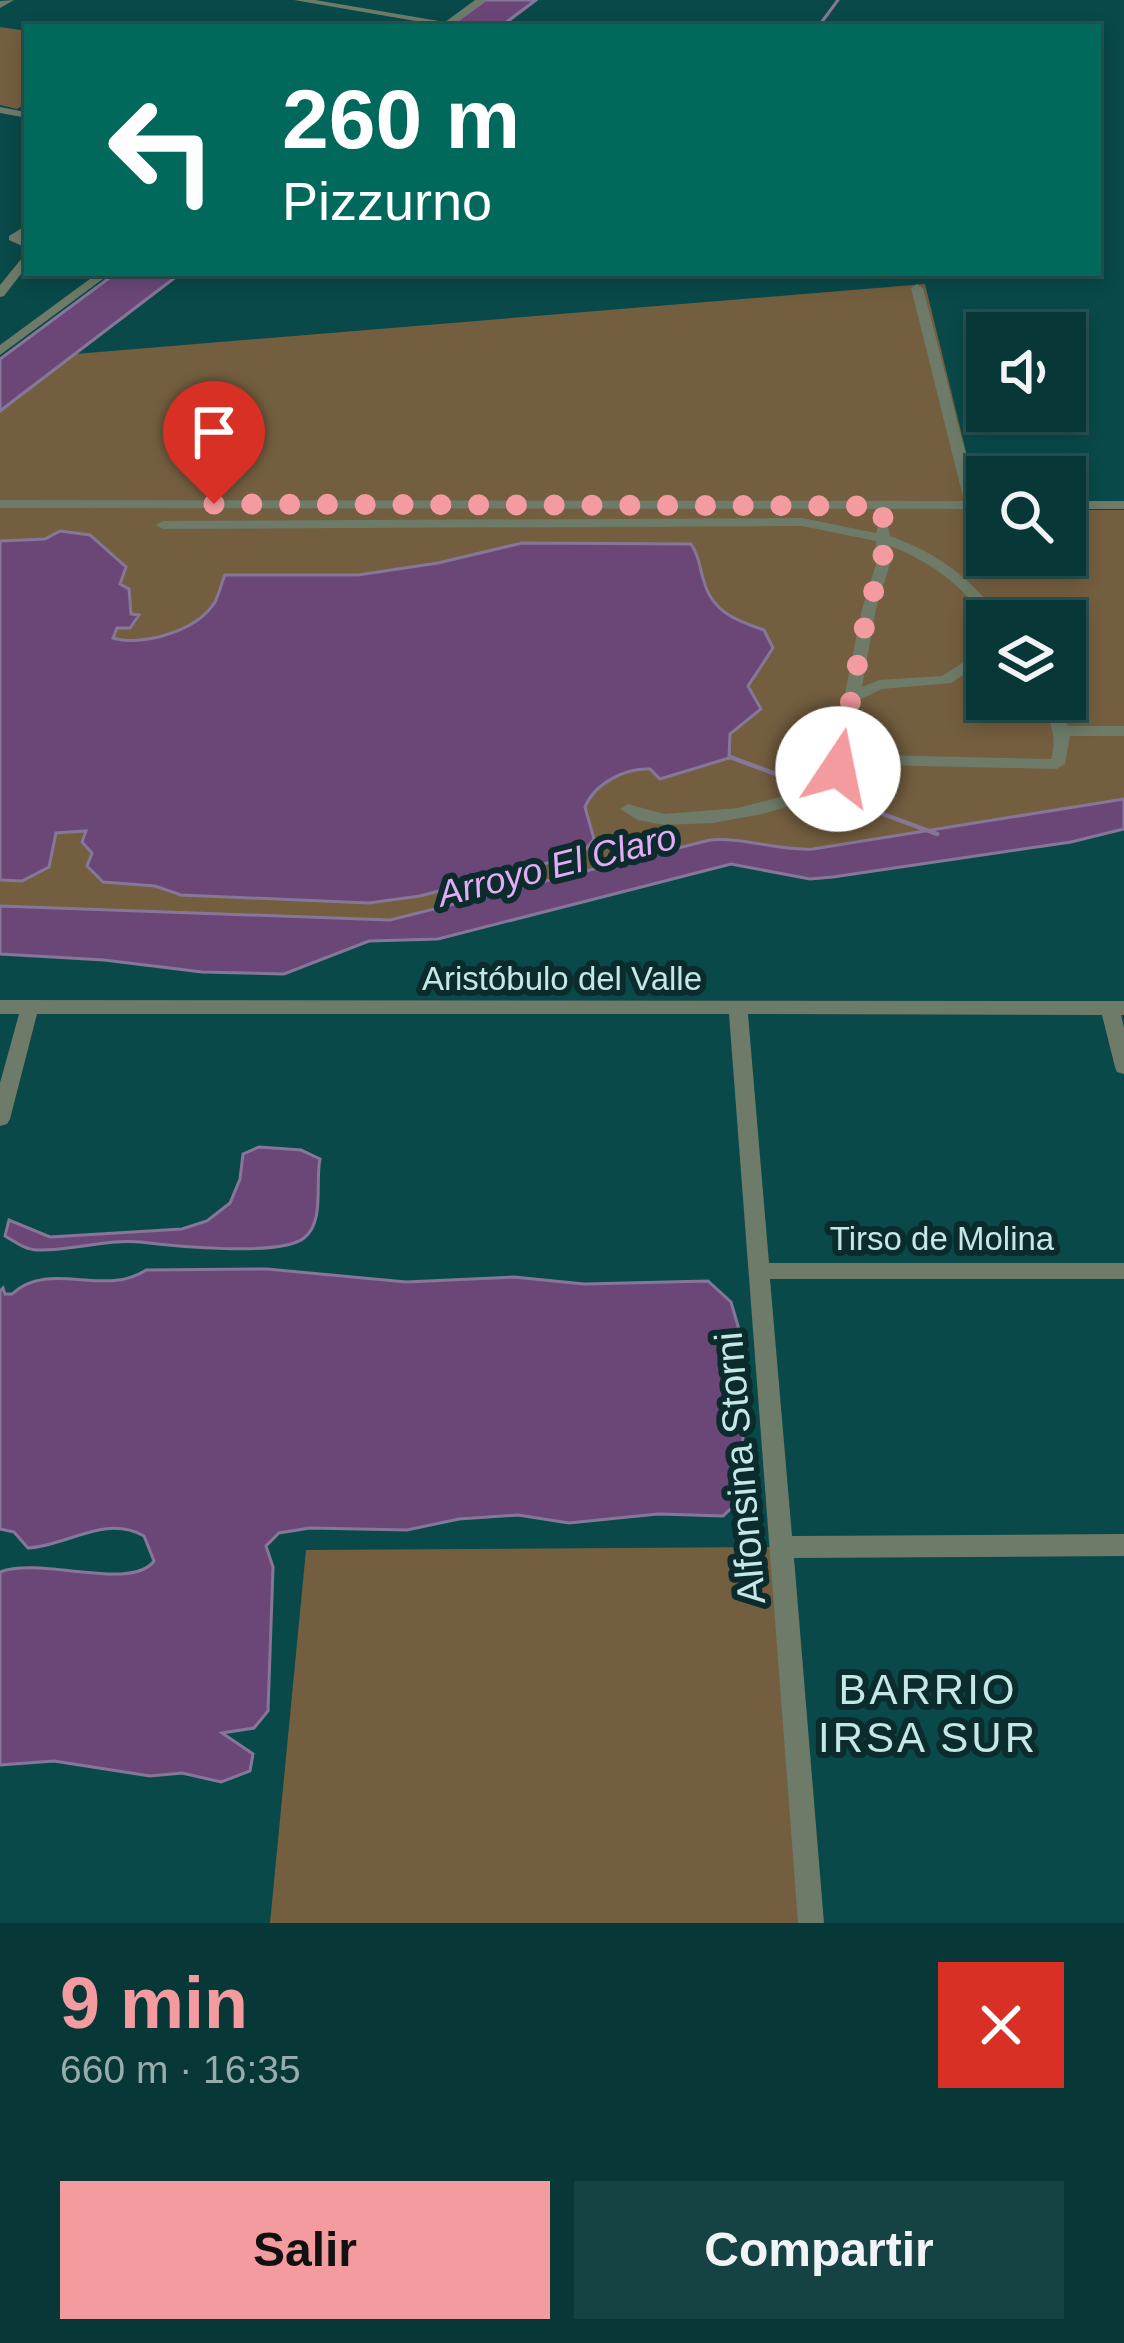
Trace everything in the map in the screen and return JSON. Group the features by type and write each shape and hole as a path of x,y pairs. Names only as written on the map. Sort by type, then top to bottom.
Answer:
{"street":[{"path":"0,5 9,0"},
{"path":"299,0 434,24"},
{"path":"448,24 481,0"},
{"path":"0,110 22,114"},
{"path":"0,227 19,242"},
{"path":"0,293 24,264"},
{"path":"0,351 101,276"},
{"path":"917,288 966,457"},
{"path":"0,504 966,505"},
{"path":"167,504 161,532 802,522 883,536 949,571 976,600"},
{"path":"1086,505 1124,506"},
{"path":"838,769 868,608 883,564 883,506"},
{"path":"852,697 879,685 946,680 966,666"},
{"path":"628,808 639,816 678,820 777,803 814,788 838,769 877,760 1057,764 1062,731 1056,720"},
{"path":"1062,731 1124,731"},
{"name":"Aristóbulo del Valle","path":"0,1007 1117,1008"},
{"path":"0,1119 30,1007"},
{"name":"Alfonsina Storni","path":"737,1008 811,1923"},
{"path":"1117,1008 1124,1067"},
{"name":"Tirso de Molina","path":"760,1271 1124,1271"},
{"path":"783,1547 1124,1545"}],"shaded area":[{"path":"485,0 536,0 504,24 452,24"},
{"path":"0,27 24,31 24,105 17,109 0,105"},
{"path":"112,276 177,276 0,411 0,359"},
{"path":"925,284 967,456 966,576 1086,576 1086,510 1124,510 1124,799 813,849 710,840 390,920 0,906 0,411 75,354"},
{"path":"60,531 90,535 126,567 120,584 129,589 131,614 139,615 130,628 117,628 113,638 123,640 151,639 194,622 215,602 225,575 358,575 522,543 691,544 708,592 719,608 764,630 773,648 748,686 761,709 730,734 729,758 660,779 650,769 631,771 603,784 585,807 594,839 582,854 420,896 369,903 181,895 155,886 103,882 87,866 92,853 82,842 86,831 56,833 49,867 22,881 0,880 0,541 45,539"},
{"name":"Arroyo El Claro","path":"1124,799 1124,829 1071,842 810,879 731,864 438,939 369,941 284,974 202,972 0,954 0,906 390,920 710,840 813,849"},
{"path":"259,1147 301,1150 320,1159 315,1222 304,1238 291,1244 225,1249 127,1242 38,1250 5,1236 9,1220 50,1237 182,1229 207,1221 230,1203 243,1154"},
{"path":"267,1269 406,1282 514,1277 584,1284 708,1281 731,1302 741,1336 744,1496 723,1516 658,1514 569,1523 518,1515 459,1519 407,1530 310,1528 279,1533 266,1546 273,1567 268,1711 254,1728 222,1733 253,1754 250,1771 221,1782 182,1773 150,1776 54,1761 0,1765 0,1572 38,1568 126,1574 154,1561 144,1536 129,1530 100,1530 28,1548 14,1532 0,1529 0,1291 3,1288 5,1294 12,1294 43,1279 113,1281 146,1270"},
{"path":"783,1547 811,1923 270,1923 306,1550"}],"waterway":[{"path":"820,24 838,0"},
{"path":"730,757 808,786"},
{"path":"818,790 937,834"}],"district":[{"name":"BARRIO IRSA SUR","path":"928,1713"}],"route":[{"path":"214,504 883,506 883,564 868,608 838,769"}]}
